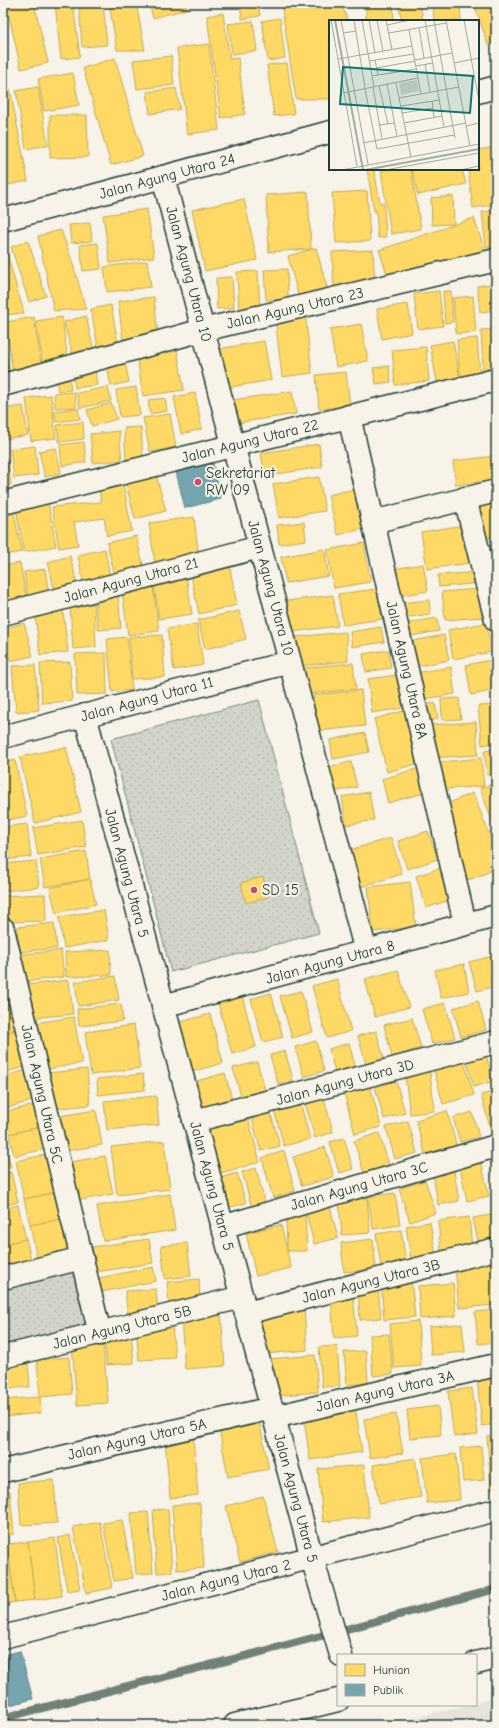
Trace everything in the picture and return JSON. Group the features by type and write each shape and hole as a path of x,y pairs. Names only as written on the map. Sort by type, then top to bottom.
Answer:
{"street":[{"path":"479,92 496,87"},
{"name":"Jalan Agung Utara 24","path":"3,220 329,132"},
{"name":"Jalan Agung Utara 10","path":"163,177 366,952"},
{"name":"Jalan Agung Utara 23","path":"3,384 204,330 496,260"},
{"name":"Jalan Agung Utara 22","path":"3,503 496,380"},
{"name":"Jalan Agung Utara 8A","path":"349,416 465,924"},
{"path":"373,522 496,491"},
{"path":"465,498 496,620"},
{"name":"Jalan Agung Utara 21","path":"3,614 260,547"},
{"name":"Jalan Agung Utara 11","path":"3,737 290,662"},
{"name":"Jalan Agung Utara 5","path":"85,715 312,1558 341,1654"},
{"name":"Jalan Agung Utara 8","path":"163,1006 496,916"},
{"name":"Jalan Agung Utara 5C","path":"3,929 100,1334"},
{"name":"Jalan Agung Utara 3D","path":"194,1121 496,1042"},
{"name":"Jalan Agung Utara 3C","path":"222,1227 496,1146"},
{"name":"Jalan Agung Utara 3B","path":"244,1305 496,1250"},
{"path":"3,1278 82,1258"},
{"name":"Jalan Agung Utara 5B","path":"3,1357 100,1334 244,1305"},
{"name":"Jalan Agung Utara 3A","path":"273,1413 496,1365"},
{"name":"Jalan Agung Utara 5A","path":"3,1471 273,1413"},
{"name":"Jalan Agung Utara 2","path":"3,1637 496,1510"},
{"path":"477,1663 496,1658"},
{"path":"235,1725 337,1700"}],"shaded area":[{"path":"259,700 319,933 171,972 111,739"},
{"path":"73,1270 87,1327 3,1349 3,1288"},
{"path":"496,1697 496,1725 387,1725 462,1706 477,1706 477,1703"}],"building: Hunian":[{"path":"6,3 34,3 48,63 21,69"},
{"path":"55,3 73,3 80,57 61,59"},
{"path":"79,3 103,3 107,45 82,47"},
{"path":"109,3 136,3 145,50 117,50"},
{"path":"149,3 185,3 187,9 153,18"},
{"path":"240,3 258,3 260,16 242,19"},
{"path":"318,3 341,3 348,20 329,20 329,99 296,99 282,9"},
{"path":"366,3 393,3 394,20 366,20"},
{"path":"398,3 420,3 423,20 402,20"},
{"path":"433,3 460,3 461,20 434,20"},
{"path":"474,3 493,3 496,11 496,42 488,45"},
{"path":"223,13 230,59 238,58 245,114 221,118 207,16"},
{"path":"280,18 285,58 268,61 262,21"},
{"path":"253,21 257,51 232,54 228,24"},
{"path":"209,44 219,130 187,134 177,48"},
{"path":"171,56 174,85 137,89 133,60"},
{"path":"115,58 143,156 111,165 83,68"},
{"path":"287,63 294,114 274,116 267,65"},
{"path":"73,73 79,105 44,111 38,79"},
{"path":"38,87 48,145 26,149 16,91"},
{"path":"176,88 180,109 150,114 147,92"},
{"path":"10,89 28,181 7,185 3,166 3,90"},
{"path":"50,115 87,115 88,157 50,158"},
{"path":"495,147 496,204 473,208 468,170 479,170 479,150"},
{"path":"367,170 374,170 380,203 384,203 386,237 378,238 376,210 374,211"},
{"path":"411,170 421,229 391,234 381,171"},
{"path":"412,170 462,170 466,184 418,195"},
{"path":"367,191 370,241 336,243 332,193"},
{"path":"308,192 311,249 269,252 266,195"},
{"path":"453,196 454,224 432,225 431,198"},
{"path":"244,199 257,260 205,271 192,210"},
{"path":"147,209 154,257 110,263 103,215"},
{"path":"496,210 496,247 486,248 482,212"},
{"path":"474,218 486,254 389,280 379,250"},
{"path":"90,223 92,241 71,243 69,225"},
{"path":"61,230 86,309 54,311 38,236"},
{"path":"28,241 46,296 29,302 11,247"},
{"path":"98,243 101,269 83,271 80,245"},
{"path":"316,248 328,291 299,299 288,256"},
{"path":"373,250 375,286 334,288 332,252"},
{"path":"7,254 24,313 4,315 3,258"},
{"path":"147,261 151,287 107,292 104,267"},
{"path":"287,269 288,299 266,300 264,270"},
{"path":"258,271 260,309 239,310 237,272"},
{"path":"232,277 234,308 217,309 216,278"},
{"path":"496,283 496,310 480,312 477,286"},
{"path":"439,291 443,326 418,329 414,294"},
{"path":"443,291 451,291 453,322 445,323"},
{"path":"473,296 476,332 456,334 453,298"},
{"path":"154,297 158,336 123,340 118,301"},
{"path":"408,304 412,333 382,339 377,309"},
{"path":"111,305 119,349 99,353 91,309"},
{"path":"305,313 312,373 282,377 275,317"},
{"path":"86,316 95,356 74,361 64,322"},
{"path":"34,317 42,370 13,374 6,322"},
{"path":"62,317 68,361 43,365 36,321"},
{"path":"361,324 368,361 336,367 330,329"},
{"path":"496,329 496,368 483,369 481,330"},
{"path":"3,338 11,379 3,381"},
{"path":"477,338 480,375 460,376 457,340"},
{"path":"264,341 271,380 220,389 213,350"},
{"path":"453,341 460,378 437,382 430,345"},
{"path":"426,347 429,381 395,385 392,350"},
{"path":"177,349 184,390 143,396 137,356"},
{"path":"124,357 129,382 111,386 106,361"},
{"path":"94,364 97,385 75,388 72,368"},
{"path":"389,366 391,382 376,384 373,368"},
{"path":"346,372 350,406 319,409 316,375"},
{"path":"69,376 71,390 58,391 56,378"},
{"path":"108,387 111,401 80,408 77,393"},
{"path":"136,387 140,415 120,417 116,390"},
{"path":"292,391 296,414 230,424 227,401"},
{"path":"75,392 76,407 55,408 54,393"},
{"path":"195,393 202,429 181,434 174,397"},
{"path":"51,395 56,438 31,441 26,398"},
{"path":"165,398 167,411 150,414 148,400"},
{"path":"111,403 117,419 92,426 87,410"},
{"path":"23,406 28,435 5,439 3,409"},
{"path":"78,408 80,419 56,422 54,411"},
{"path":"170,414 176,447 150,452 143,418"},
{"path":"83,422 84,439 59,442 57,425"},
{"path":"141,427 143,458 126,459 124,428"},
{"path":"119,431 122,460 93,463 90,434"},
{"path":"84,442 86,462 62,466 60,445"},
{"path":"319,444 322,467 265,476 261,453"},
{"path":"35,446 38,475 14,478 10,449"},
{"path":"56,448 61,473 45,477 39,451"},
{"path":"496,456 496,480 456,485 453,461"},
{"path":"3,460 8,460 11,485 3,486"},
{"path":"156,475 166,511 135,519 126,484"},
{"path":"319,477 325,511 279,518 273,484"},
{"path":"123,484 132,531 107,536 104,518 74,522 78,545 59,548 52,507 101,502 99,489"},
{"path":"363,487 366,528 338,535 328,495"},
{"path":"47,496 56,546 24,552 15,503"},
{"path":"496,503 496,536 486,539 478,508"},
{"path":"13,508 22,552 3,555 3,510"},
{"path":"194,517 199,558 155,564 149,523"},
{"path":"304,522 306,540 279,544 277,525"},
{"path":"464,525 470,563 427,569 421,532"},
{"path":"136,536 144,569 115,576 107,543"},
{"path":"364,543 371,582 334,588 327,550"},
{"path":"496,545 496,581 484,548"},
{"path":"105,549 111,582 84,587 78,555"},
{"path":"324,549 329,576 286,583 281,557"},
{"path":"70,556 78,587 55,593 48,562"},
{"path":"228,558 237,605 199,614 189,566"},
{"path":"20,563 28,606 3,610 3,566"},
{"path":"423,564 428,591 391,597 387,570"},
{"path":"45,569 49,595 28,598 24,572"},
{"path":"480,572 481,583 439,587 438,575"},
{"path":"186,575 192,614 159,619 153,579"},
{"path":"153,586 159,631 128,635 122,590"},
{"path":"377,589 382,619 343,625 338,594"},
{"path":"479,589 482,617 445,620 442,592"},
{"path":"118,594 121,628 98,630 95,596"},
{"path":"333,595 338,626 291,632 287,601"},
{"path":"429,600 430,614 402,618 401,603"},
{"path":"94,604 96,647 73,649 70,606"},
{"path":"63,610 68,652 40,655 35,613"},
{"path":"239,611 246,639 205,649 198,620"},
{"path":"437,618 439,631 405,637 403,624"},
{"path":"24,623 33,656 10,661 3,635 3,629"},
{"path":"486,623 492,652 453,659 448,630"},
{"path":"197,624 203,665 174,670 167,629"},
{"path":"381,627 384,642 352,647 350,632"},
{"path":"346,632 348,661 298,666 295,637"},
{"path":"162,635 165,677 132,679 129,637"},
{"path":"444,635 449,660 408,668 403,643"},
{"path":"127,637 132,690 112,692 107,639"},
{"path":"388,650 391,668 366,672 363,654"},
{"path":"106,653 107,694 77,695 75,654"},
{"path":"496,659 496,690 471,695 466,665"},
{"path":"70,662 72,701 42,703 40,663"},
{"path":"353,663 356,689 306,694 303,668"},
{"path":"35,665 39,710 16,712 12,666"},
{"path":"451,667 455,694 418,700 414,673"},
{"path":"398,675 403,708 372,713 368,679"},
{"path":"361,690 365,726 318,731 313,695"},
{"path":"3,698 8,720 3,721"},
{"path":"459,698 461,719 442,720 441,699"},
{"path":"435,703 438,719 422,722 419,706"},
{"path":"496,705 496,743 482,745 478,706"},
{"path":"407,710 420,763 387,772 374,719"},
{"path":"476,722 478,755 430,758 428,725"},
{"path":"365,733 369,752 333,759 330,740"},
{"path":"66,747 81,812 35,823 20,757"},
{"path":"496,749 496,774 487,775 484,751"},
{"path":"481,758 484,786 435,790 432,763"},
{"path":"15,760 27,816 3,821 3,763"},
{"path":"351,762 357,787 333,792 328,767"},
{"path":"423,767 430,791 388,803 382,779"},
{"path":"496,783 496,831 480,788"},
{"path":"369,792 374,820 346,825 342,797"},
{"path":"473,793 496,851 496,869 468,880 439,807"},
{"path":"82,820 86,847 38,855 33,828"},
{"path":"27,824 31,857 3,860 3,827"},
{"path":"428,831 438,859 407,869 398,841"},
{"path":"391,838 402,874 357,888 346,851"},
{"path":"86,851 90,879 45,887 40,859"},
{"path":"36,861 39,887 3,891 3,864"},
{"path":"441,868 452,899 426,908 416,876"},
{"name":"SD 15","path":"263,877 268,897 246,903 241,883"},
{"path":"90,879 96,904 56,913 50,888"},
{"path":"410,882 416,927 373,932 368,887"},
{"path":"45,894 46,921 3,922 3,896"},
{"path":"104,910 109,940 64,948 59,917"},
{"path":"54,923 57,948 19,952 17,927"},
{"path":"61,950 64,977 20,982 17,955"},
{"path":"110,950 111,975 66,977 65,952"},
{"path":"493,956 496,965 496,986 477,991 469,962"},
{"path":"464,964 469,992 441,998 435,970"},
{"path":"398,970 409,1007 375,1017 365,979"},
{"path":"115,976 119,1000 78,1006 75,982"},
{"path":"11,979 15,1004 3,1006 3,980"},
{"path":"337,979 351,1031 327,1038 312,986"},
{"path":"69,980 73,1014 30,1018 26,985"},
{"path":"301,991 313,1032 292,1038 280,996"},
{"path":"271,993 283,1037 263,1042 251,999"},
{"path":"242,996 256,1047 232,1054 218,1003"},
{"path":"478,1001 486,1030 461,1037 453,1008"},
{"path":"445,1003 455,1038 432,1044 422,1009"},
{"path":"496,1003 496,1032 495,1032 491,1004"},
{"path":"121,1004 123,1021 79,1026 77,1009"},
{"path":"8,1008 17,1009 16,1029 3,1032 3,1010"},
{"path":"210,1014 223,1063 187,1073 173,1024"},
{"path":"74,1017 82,1063 43,1070 35,1023"},
{"path":"412,1018 421,1048 392,1057 384,1025"},
{"path":"134,1025 140,1068 91,1075 85,1032"},
{"path":"24,1027 31,1065 3,1073 3,1035"},
{"path":"376,1031 384,1059 366,1064 358,1036"},
{"path":"316,1041 324,1071 304,1077 295,1047"},
{"path":"349,1043 355,1066 335,1072 329,1049"},
{"path":"285,1051 293,1080 278,1084 270,1055"},
{"path":"485,1051 493,1081 474,1087 465,1056"},
{"path":"257,1062 265,1090 241,1096 233,1068"},
{"path":"464,1062 474,1095 443,1104 434,1070"},
{"path":"429,1065 435,1111 410,1114 404,1068"},
{"path":"87,1069 90,1105 50,1109 47,1073"},
{"path":"26,1070 35,1100 3,1109 3,1077"},
{"path":"225,1073 232,1100 198,1110 190,1083"},
{"path":"143,1074 145,1090 98,1095 97,1079"},
{"path":"396,1081 405,1113 384,1119 375,1087"},
{"path":"369,1082 381,1127 355,1134 343,1089"},
{"path":"496,1091 496,1133 492,1134 481,1095"},
{"path":"323,1094 333,1132 315,1138 304,1099"},
{"path":"156,1096 159,1125 107,1130 104,1101"},
{"path":"299,1098 310,1139 284,1146 273,1106"},
{"path":"40,1104 45,1126 9,1134 4,1112"},
{"path":"96,1110 102,1145 59,1152 53,1117"},
{"path":"246,1111 260,1162 220,1173 206,1123"},
{"path":"270,1111 280,1146 261,1151 251,1116"},
{"path":"447,1111 457,1148 426,1157 416,1120"},
{"path":"472,1112 479,1137 460,1142 453,1118"},
{"path":"408,1121 417,1153 395,1159 386,1127"},
{"path":"45,1126 50,1148 14,1156 9,1134"},
{"path":"379,1133 390,1168 365,1176 354,1141"},
{"path":"3,1137 11,1167 3,1169"},
{"path":"344,1138 353,1169 339,1173 330,1142"},
{"path":"164,1141 170,1189 117,1195 111,1147"},
{"path":"325,1147 334,1177 302,1186 293,1157"},
{"path":"284,1151 295,1191 273,1198 262,1158"},
{"path":"53,1153 62,1191 24,1199 16,1161"},
{"path":"479,1153 489,1196 467,1201 458,1158"},
{"path":"496,1154 496,1187 489,1155"},
{"path":"105,1156 113,1194 76,1201 70,1162"},
{"path":"256,1168 265,1204 252,1208 242,1172"},
{"path":"454,1171 459,1201 438,1205 433,1174"},
{"path":"11,1172 18,1202 3,1206 3,1174"},
{"path":"237,1173 246,1203 219,1210 210,1181"},
{"path":"425,1180 436,1213 410,1222 399,1189"},
{"path":"62,1191 67,1218 30,1225 24,1199"},
{"path":"395,1193 400,1225 373,1229 368,1197"},
{"path":"170,1194 175,1230 103,1241 97,1206"},
{"path":"367,1198 370,1233 342,1235 339,1201"},
{"path":"328,1199 338,1238 314,1244 304,1205"},
{"path":"18,1205 26,1239 3,1244 3,1209"},
{"path":"496,1214 496,1238 478,1241 473,1218"},
{"path":"305,1215 307,1251 287,1251 286,1216"},
{"path":"469,1217 472,1247 441,1251 438,1221"},
{"path":"67,1218 75,1255 38,1263 30,1225"},
{"path":"430,1222 436,1256 411,1260 406,1226"},
{"path":"281,1225 291,1268 256,1276 246,1233"},
{"path":"401,1230 406,1262 381,1266 376,1234"},
{"path":"26,1239 32,1263 3,1270 3,1244"},
{"path":"149,1239 153,1263 96,1272 92,1247"},
{"path":"373,1239 376,1269 344,1272 341,1243"},
{"path":"187,1243 191,1276 165,1279 161,1246"},
{"path":"492,1263 496,1305 459,1308 455,1266"},
{"path":"492,1263 496,1263 496,1294 495,1294"},
{"path":"153,1267 156,1281 101,1292 99,1278"},
{"path":"199,1279 200,1303 169,1305 167,1282"},
{"path":"411,1279 415,1317 384,1320 381,1281"},
{"path":"453,1283 456,1316 420,1319 418,1286"},
{"path":"378,1288 381,1318 360,1320 358,1290"},
{"path":"156,1289 158,1314 128,1316 125,1291"},
{"path":"353,1293 357,1336 334,1338 331,1295"},
{"path":"304,1307 307,1350 264,1354 260,1311"},
{"path":"495,1310 496,1342 478,1344 475,1312"},
{"path":"221,1315 225,1366 185,1369 181,1318"},
{"path":"418,1321 421,1366 394,1368 390,1324"},
{"path":"462,1324 465,1352 431,1355 429,1326"},
{"path":"172,1325 175,1358 139,1360 136,1328"},
{"path":"131,1334 134,1363 107,1365 104,1336"},
{"path":"389,1334 393,1374 373,1376 370,1335"},
{"path":"103,1343 108,1403 77,1405 72,1345"},
{"path":"337,1346 340,1386 322,1387 319,1347"},
{"path":"366,1351 368,1383 347,1385 344,1352"},
{"path":"315,1355 318,1392 272,1396 269,1359"},
{"path":"69,1357 72,1394 40,1397 37,1360"},
{"path":"28,1364 30,1387 5,1389 3,1366"},
{"path":"496,1376 496,1424 482,1426 477,1378"},
{"path":"472,1388 478,1434 454,1437 448,1391"},
{"path":"40,1397 41,1413 3,1417 3,1400"},
{"path":"355,1405 362,1452 310,1460 303,1413"},
{"path":"438,1406 441,1435 410,1438 407,1410"},
{"path":"396,1414 403,1453 370,1458 364,1419"},
{"path":"259,1420 269,1469 228,1477 219,1428"},
{"path":"487,1436 496,1436 496,1488 491,1489"},
{"path":"193,1438 198,1495 170,1498 165,1440"},
{"path":"481,1446 484,1480 463,1482 460,1448"},
{"path":"456,1454 460,1500 427,1503 422,1458"},
{"path":"415,1458 421,1497 379,1504 373,1465"},
{"path":"364,1465 369,1517 323,1522 318,1469"},
{"path":"54,1480 57,1523 21,1525 18,1483"},
{"path":"3,1491 10,1491 14,1534 3,1535"},
{"path":"263,1496 278,1552 240,1562 226,1506"},
{"path":"200,1503 204,1568 177,1570 172,1505"},
{"path":"168,1509 172,1572 157,1573 153,1510"},
{"path":"148,1512 153,1573 136,1574 131,1513"},
{"path":"122,1520 133,1578 114,1581 103,1523"},
{"path":"100,1522 112,1588 86,1593 73,1527"},
{"path":"70,1535 80,1589 67,1591 58,1538"},
{"path":"55,1538 62,1596 35,1600 28,1542"},
{"path":"28,1542 35,1600 15,1602 7,1544"},
{"path":"7,1544 15,1602 3,1604 3,1545"}],"building: Publik":[{"name":"Sekretariat RW 09","path":"211,455 221,499 185,508 174,464"},
{"path":"20,1651 33,1699 3,1707 3,1655"}],"waterway":[{"path":"3,1718 257,1653 496,1589"}],"place":[{"name":"Sekretariat RW 09","path":"198,482"},
{"name":"SD 15","path":"254,890"}]}
